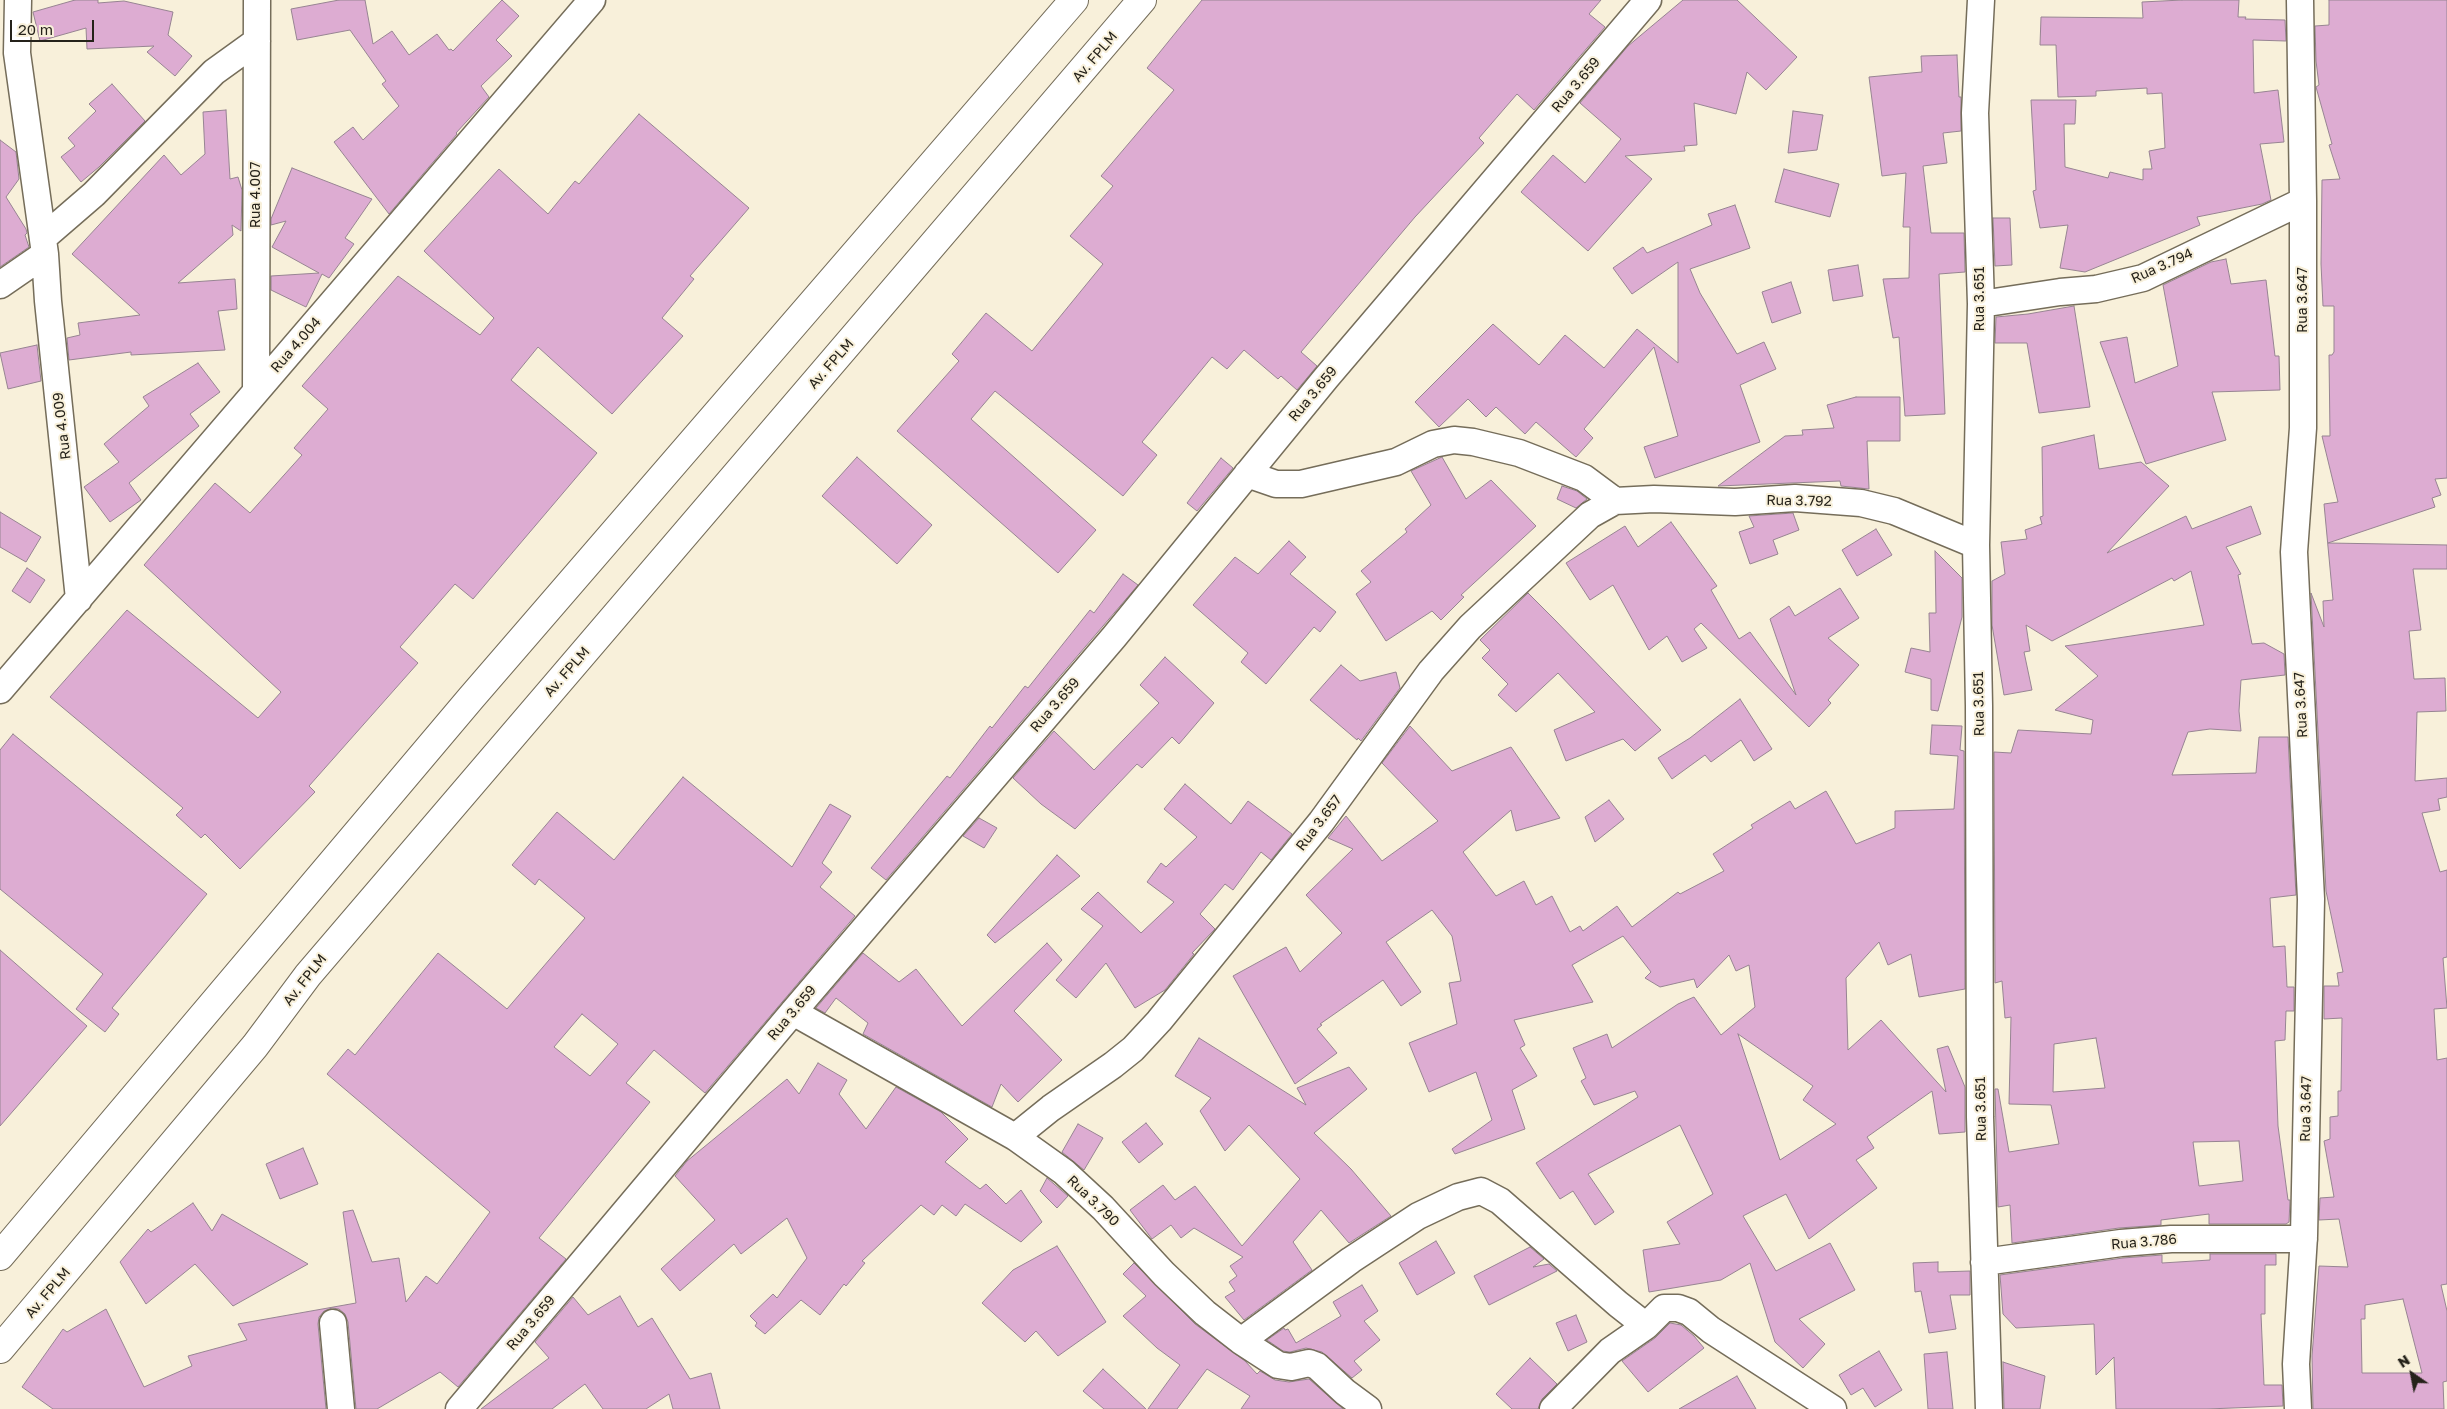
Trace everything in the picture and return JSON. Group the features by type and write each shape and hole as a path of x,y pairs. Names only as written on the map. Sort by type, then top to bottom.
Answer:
{"main road":[{"path":"0,1256 478,690 1074,0"},
{"name":"Av. FPLM","path":"0,1349 255,1046 308,976 1142,0"}],"street":[{"name":"Rua 4.009","path":"18,0 17,53 44,246 79,598"},
{"name":"Rua 4.007","path":"256,391 257,0"},
{"name":"Rua 4.004","path":"0,690 592,0"},
{"name":"Rua 3.659","path":"459,1409 793,1012 1114,637 1247,474 1648,0"},
{"name":"Rua 3.651","path":"1981,0 1976,113 1981,304 1976,545 1979,706 1980,1107 1989,1409"},
{"name":"Rua 3.647","path":"2298,1409 2296,1364 2304,1239 2311,898 2294,552 2302,435 2304,201 2300,0"},
{"path":"0,285 44,246 214,72 257,41"},
{"name":"Rua 3.794","path":"1981,304 2060,292 2096,289 2142,278 2304,201"},
{"path":"1247,474 1276,484 1301,484 1396,462 1434,444 1454,440 1474,442 1520,453 1584,478 1615,501"},
{"name":"Rua 3.792","path":"1615,501 1654,499 1734,502 1795,498 1861,503 1894,511 1976,545"},
{"name":"Rua 3.657","path":"1015,1137 1133,1049 1159,1021 1321,822 1431,671 1470,627 1568,534 1590,515 1615,501"},
{"name":"Rua 3.790","path":"793,1012 1015,1137 1064,1172 1103,1208 1164,1274 1204,1313 1241,1341 1278,1365 1291,1366 1305,1363 1316,1366 1345,1392 1368,1409"},
{"path":"1241,1341 1351,1260 1418,1216 1458,1197 1481,1191 1500,1201 1646,1326"},
{"name":"Rua 3.786","path":"1984,1262 2121,1243 2172,1239 2304,1239"},
{"path":"1553,1409 1610,1351 1646,1326 1664,1308 1678,1308 1689,1312 1711,1330 1833,1409"},
{"path":"333,1323 341,1409"}],"building":[{"path":"75,0 98,0 98,3 124,1 173,12 168,35 192,56 175,76 147,52 154,46 87,49 86,28 40,41 33,12"},
{"path":"339,0 365,0 373,44 392,31 409,55 437,34 449,50 453,51 502,0 519,16 496,40 512,56 481,86 489,97 456,133 389,214 334,142 353,127 363,140 399,106 382,84 386,81 350,30 297,40 291,9"},
{"path":"1202,0 1601,0 1589,14 1605,27 1534,110 1517,94 1479,138 1484,143 1415,217 1301,352 1317,366 1297,390 1281,376 1278,379 1244,350 1227,369 1212,357 1142,442 1157,455 1123,496 995,391 971,419 1096,530 1058,573 897,431 959,361 952,354 986,313 1032,351 1103,264 1070,236 1113,186 1101,176 1174,90 1147,68"},
{"path":"1683,0 1737,0 1797,57 1766,90 1747,72 1736,114 1694,103 1697,145 1684,146 1685,151 1625,156 1652,179 1588,251 1521,192 1553,155 1585,183 1621,139 1580,103 1628,46"},
{"path":"2239,0 2238,17 2246,17 2245,19 2285,20 2286,41 2253,40 2254,93 2278,90 2284,142 2260,144 2271,200 2262,204 2197,217 2200,225 2085,272 2060,268 2068,225 2040,228 2033,191 2036,190 2031,100 2076,100 2075,124 2064,124 2065,167 2108,178 2110,172 2143,180 2143,169 2152,169 2149,151 2165,148 2162,93 2147,94 2147,88 2096,91 2096,96 2058,97 2056,45 2040,45 2041,17 2143,18 2142,2"},
{"path":"2329,0 2447,0 2447,478 2435,479 2441,495 2432,498 2435,507 2328,543 2447,545 2447,569 2413,569 2421,630 2409,631 2414,679 2445,678 2446,711 2417,712 2415,781 2447,778 2447,797 2438,799 2440,810 2422,813 2440,872 2447,870 2447,957 2443,958 2447,1008 2434,1009 2437,1060 2447,1058 2447,1284 2441,1285 2447,1311 2447,1381 2443,1382 2444,1409 2313,1409 2312,1356 2319,1266 2348,1267 2339,1219 2319,1220 2320,1198 2334,1197 2324,1141 2330,1139 2330,1117 2338,1116 2338,1091 2341,1091 2342,1018 2324,1019 2324,986 2339,986 2337,973 2343,972 2326,891 2311,593 2324,627 2323,601 2333,600 2324,504 2338,502 2322,436 2330,436 2329,355 2332,355 2334,352 2334,306 2323,306 2321,264 2322,180 2340,179 2329,145 2332,144 2316,87 2319,85 2315,26 2329,25","holes":["2403,1299 2422,1373 2362,1373 2361,1319 2365,1319 2365,1305"]},
{"path":"1957,55 1959,97 1961,97 1961,131 1943,133 1947,163 1923,166 1931,233 1964,233 1965,272 1939,274 1945,414 1905,416 1899,337 1893,338 1883,279 1909,278 1910,227 1903,227 1906,173 1882,176 1869,77 1922,72 1921,56"},
{"path":"112,84 145,121 99,167 81,182 61,157 75,146 68,138 96,111 89,104"},
{"path":"226,110 230,179 238,177 242,190 241,231 232,225 233,235 178,283 235,279 237,309 218,311 225,350 131,355 131,352 69,360 67,338 80,335 78,323 140,315 72,254 164,155 181,175 205,154 203,112"},
{"path":"1793,111 1823,115 1817,150 1788,153"},
{"path":"639,114 749,208 690,276 694,279 662,318 683,336 612,414 538,347 511,380 597,453 473,599 455,584 400,647 418,663 309,786 315,792 240,869 205,834 201,838 176,815 183,808 50,697 127,610 258,718 281,692 144,565 215,483 250,513 302,455 294,448 328,409 302,386 398,276 480,335 494,318 424,251 499,169 548,214 575,181 579,184"},
{"path":"0,140 16,152 19,179 6,197 26,229 27,233 25,235 29,247 0,267"},
{"path":"292,168 372,199 345,238 354,244 329,278 322,274 306,307 271,290 271,276 319,273 272,247 286,221 271,225 271,219"},
{"path":"1784,169 1839,184 1830,217 1775,202"},
{"path":"1735,205 1750,248 1690,269 1700,293 1737,354 1764,342 1776,369 1740,385 1760,442 1655,478 1644,447 1678,436 1654,347 1584,429 1593,438 1576,457 1536,422 1525,434 1496,407 1486,417 1468,399 1439,427 1415,402 1493,324 1539,365 1565,335 1604,368 1637,329 1678,363 1678,262 1632,294 1613,268 1643,247 1647,253 1712,225 1708,214"},
{"path":"1993,218 2010,218 2012,265 1995,266"},
{"path":"2226,259 2231,284 2266,280 2275,356 2279,356 2280,390 2212,392 2226,440 2146,464 2100,342 2127,337 2135,383 2178,366 2163,285 2211,262"},
{"path":"1858,265 1863,296 1833,301 1828,270"},
{"path":"1791,282 1801,313 1772,323 1762,292"},
{"path":"2074,306 2090,407 2039,413 2027,343 1995,343 1996,317"},
{"path":"37,345 41,381 8,389 0,353"},
{"path":"198,363 220,392 190,414 199,426 129,483 141,500 110,522 84,487 119,462 104,444 149,406 143,397"},
{"path":"1856,397 1900,397 1900,441 1867,441 1869,489 1841,486 1840,481 1718,486 1785,436 1803,435 1802,430 1834,428 1827,405"},
{"path":"2094,435 2099,469 2141,462 2169,486 2107,553 2186,516 2192,529 2251,506 2261,534 2226,547 2241,574 2238,575 2252,644 2264,643 2284,654 2285,675 2241,680 2239,711 2241,731 2210,729 2188,732 2172,775 2256,773 2259,737 2288,737 2296,895 2270,898 2273,947 2285,946 2287,987 2294,987 2294,1011 2286,1011 2285,1040 2275,1041 2278,1126 2288,1200 2290,1200 2289,1222 2286,1224 2209,1224 2209,1214 2161,1220 2161,1225 2119,1228 2012,1243 2010,1205 1998,1207 1995,1089 1998,1089 2009,1152 2059,1144 2051,1105 2009,1104 2011,1017 2005,1018 2002,981 1995,983 1994,752 2011,753 2018,730 2091,734 2093,720 2055,710 2098,676 2065,646 2204,625 2191,571 2174,581 2172,578 2052,641 2026,625 2030,651 2024,652 2032,690 2004,695 1992,625 1992,581 2005,574 2001,542 2027,539 2025,530 2042,524 2040,517 2043,516 2042,447","holes":["2096,1038 2105,1088 2053,1092 2054,1044","2239,1141 2243,1181 2199,1186 2193,1142"]},
{"path":"857,457 932,525 897,564 822,496"},
{"path":"1442,457 1466,499 1491,480 1536,526 1461,595 1464,597 1441,620 1432,611 1386,641 1356,594 1371,582 1361,571 1407,532 1405,529 1431,505 1411,471"},
{"path":"1221,458 1233,468 1197,511 1187,503"},
{"path":"1562,486 1577,491 1587,499 1576,508 1557,499"},
{"path":"0,512 41,537 26,562 0,547"},
{"path":"1793,513 1799,530 1773,540 1778,554 1750,564 1739,532 1754,527 1749,516"},
{"path":"1671,522 1717,586 1711,590 1739,639 1750,632 1796,695 1770,619 1789,606 1795,616 1840,588 1859,618 1828,638 1859,665 1828,700 1831,703 1809,727 1701,623 1694,629 1707,648 1682,662 1667,636 1649,650 1613,585 1590,600 1566,563 1625,526 1638,547"},
{"path":"1876,529 1892,555 1857,576 1842,550"},
{"path":"1289,541 1306,557 1290,574 1336,612 1320,632 1314,627 1266,684 1241,662 1248,653 1193,605 1235,557 1258,574"},
{"path":"1935,551 1962,578 1962,617 1938,711 1931,710 1931,679 1905,672 1911,648 1930,652 1929,613 1936,613"},
{"path":"27,568 45,580 30,603 12,591"},
{"path":"1123,574 1138,585 886,880 871,868 947,776 950,778 990,726 992,728 1025,686 1028,688 1090,610 1094,613"},
{"path":"1528,593 1661,730 1635,751 1623,739 1566,761 1554,730 1595,712 1558,673 1516,712 1498,695 1508,684 1482,658 1490,650 1480,640"},
{"path":"1165,657 1214,703 1179,744 1172,737 1142,768 1137,764 1075,829 1041,804 1013,778 1054,731 1094,770 1159,703 1140,685"},
{"path":"1341,665 1360,681 1396,672 1400,688 1361,741 1358,738 1357,740 1310,700"},
{"path":"1740,699 1772,749 1754,761 1741,740 1711,762 1705,755 1672,779 1658,758 1690,738"},
{"path":"1932,725 1962,726 1960,750 1964,751 1965,989 1919,997 1911,954 1888,965 1879,942 1846,978 1848,1050 1881,1020 1946,1092 1937,1049 1948,1046 1965,1087 1965,1132 1939,1134 1932,1091 1867,1137 1874,1148 1856,1160 1877,1188 1809,1239 1786,1194 1743,1216 1776,1271 1830,1243 1855,1290 1799,1319 1825,1344 1803,1368 1775,1342 1750,1263 1721,1280 1649,1292 1643,1250 1680,1244 1667,1222 1713,1194 1680,1125 1588,1174 1614,1212 1595,1225 1573,1191 1560,1199 1536,1163 1638,1097 1635,1091 1594,1105 1581,1081 1586,1078 1573,1048 1607,1034 1612,1048 1678,1004 1694,997 1721,1035 1755,1007 1749,965 1736,971 1729,955 1697,988 1694,979 1660,987 1645,978 1651,972 1623,936 1572,965 1593,1002 1514,1020 1525,1045 1520,1048 1537,1076 1512,1090 1525,1129 1455,1154 1452,1149 1492,1120 1476,1072 1429,1092 1409,1043 1457,1024 1449,983 1461,981 1452,936 1432,910 1386,942 1421,992 1401,1006 1383,980 1320,1024 1322,1025 1317,1029 1337,1053 1295,1084 1233,976 1286,947 1300,972 1342,933 1306,895 1353,849 1328,838 1346,816 1382,861 1438,821 1382,763 1410,726 1452,771 1511,747 1560,818 1516,831 1511,810 1463,852 1496,896 1524,881 1536,905 1552,896 1570,932 1580,926 1583,931 1617,906 1632,927 1678,892 1680,894 1724,871 1713,854 1753,828 1751,825 1790,801 1795,809 1826,791 1856,844 1895,828 1895,811 1954,809 1958,756 1930,754","holes":["1738,1034 1813,1086 1803,1100 1836,1124 1780,1160"]},
{"path":"13,734 207,894 112,1008 119,1014 105,1032 76,1009 103,974 0,889 0,750"},
{"path":"683,777 792,867 830,804 851,816 822,863 832,872 820,887 855,916 705,1093 654,1050 626,1083 650,1102 539,1238 566,1259 458,1387 440,1372 377,1409 356,1409 348,1322 345,1314 339,1309 332,1308 324,1311 319,1317 318,1324 326,1409 53,1409 22,1387 63,1329 67,1332 106,1309 144,1387 192,1366 188,1356 247,1340 238,1324 356,1303 343,1212 353,1210 372,1262 399,1258 406,1302 426,1276 437,1284 490,1212 327,1074 348,1049 355,1055 438,953 507,1009 585,918 539,879 535,885 512,865 557,812 614,860","holes":["582,1014 618,1044 590,1076 554,1047"]},
{"path":"1185,784 1231,824 1248,801 1292,834 1271,860 1261,852 1233,890 1225,884 1200,914 1215,929 1192,953 1194,954 1165,990 1135,1008 1106,963 1076,998 1056,980 1103,926 1081,909 1098,892 1141,933 1174,902 1147,882 1161,863 1166,867 1197,837 1164,809"},
{"path":"1609,800 1624,819 1595,842 1585,817"},
{"path":"979,818 997,828 984,848 963,836"},
{"path":"1057,855 1080,876 995,943 987,935"},
{"path":"1047,943 1062,960 1014,1011 1062,1060 1018,1102 1001,1084 992,1107 863,1034 868,1023 836,998 825,1013 816,1008 863,953 899,982 916,969 962,1026"},
{"path":"0,950 87,1026 0,1126"},
{"path":"1199,1038 1306,1105 1297,1088 1349,1067 1367,1089 1314,1133 1351,1169 1391,1216 1349,1243 1321,1210 1293,1242 1312,1270 1244,1320 1225,1297 1235,1291 1229,1282 1237,1276 1230,1266 1243,1257 1194,1228 1181,1238 1171,1225 1152,1239 1130,1210 1163,1185 1175,1200 1195,1186 1242,1246 1300,1179 1249,1125 1225,1151 1200,1111 1211,1098 1175,1076"},
{"path":"818,1063 847,1080 839,1094 866,1129 896,1087 941,1112 968,1139 945,1162 980,1189 986,1184 1006,1204 1021,1190 1042,1222 1021,1242 965,1204 956,1216 942,1205 934,1215 921,1205 862,1261 865,1263 846,1286 844,1284 820,1315 801,1300 765,1334 755,1326 757,1323 750,1316 773,1294 777,1298 807,1258 787,1218 741,1254 734,1244 680,1291 661,1269 715,1220 675,1176 687,1161 787,1079 799,1094"},
{"path":"1146,1123 1163,1144 1139,1163 1122,1142"},
{"path":"1078,1124 1103,1138 1084,1170 1062,1152"},
{"path":"303,1148 318,1184 280,1199 266,1164"},
{"path":"1047,1178 1068,1196 1057,1208 1040,1191"},
{"path":"193,1203 212,1231 222,1214 308,1264 233,1306 195,1264 146,1304 120,1262 148,1229 151,1232"},
{"path":"1436,1241 1455,1273 1417,1295 1399,1263"},
{"path":"1057,1246 1106,1322 1058,1356 1036,1331 1025,1342 982,1303 1013,1270"},
{"path":"1530,1247 1544,1259 1533,1267 1549,1264 1557,1271 1489,1305 1474,1276"},
{"path":"2210,1254 2276,1254 2276,1265 2265,1265 2265,1314 2261,1314 2264,1385 2282,1385 2283,1406 2207,1409 2116,1409 2114,1357 2096,1375 2094,1324 2016,1328 2003,1314 2000,1275 2123,1258 2162,1255 2162,1263 2210,1260"},
{"path":"1938,1262 1938,1272 1970,1271 1970,1295 1950,1295 1956,1329 1929,1333 1921,1291 1915,1292 1913,1263"},
{"path":"1134,1263 1195,1324 1245,1361 1257,1374 1260,1371 1275,1380 1289,1382 1309,1379 1343,1409 1241,1409 1250,1396 1207,1369 1177,1409 1148,1409 1180,1365 1157,1348 1123,1316 1146,1296 1123,1274"},
{"path":"1362,1285 1378,1311 1364,1321 1380,1340 1354,1361 1362,1370 1352,1378 1322,1352 1306,1348 1290,1352 1283,1351 1267,1340 1284,1328 1285,1330 1288,1329 1296,1343 1341,1316 1333,1302"},
{"path":"620,1296 638,1327 652,1318 690,1379 711,1373 720,1409 673,1409 669,1394 646,1409 603,1409 585,1384 552,1409 481,1409 549,1358 535,1342 573,1297 588,1315"},
{"path":"1576,1315 1587,1342 1568,1351 1556,1323"},
{"path":"1670,1323 1681,1325 1704,1348 1648,1392 1622,1361 1655,1338"},
{"path":"1879,1351 1902,1390 1875,1407 1863,1388 1851,1395 1839,1375"},
{"path":"1947,1352 1953,1409 1928,1409 1924,1354"},
{"path":"1530,1358 1557,1384 1542,1399 1538,1409 1512,1409 1496,1394"},
{"path":"2003,1362 2045,1376 2040,1409 2004,1409"},
{"path":"1103,1369 1146,1409 1104,1409 1083,1391"},
{"path":"1737,1376 1756,1409 1679,1409"}]}
